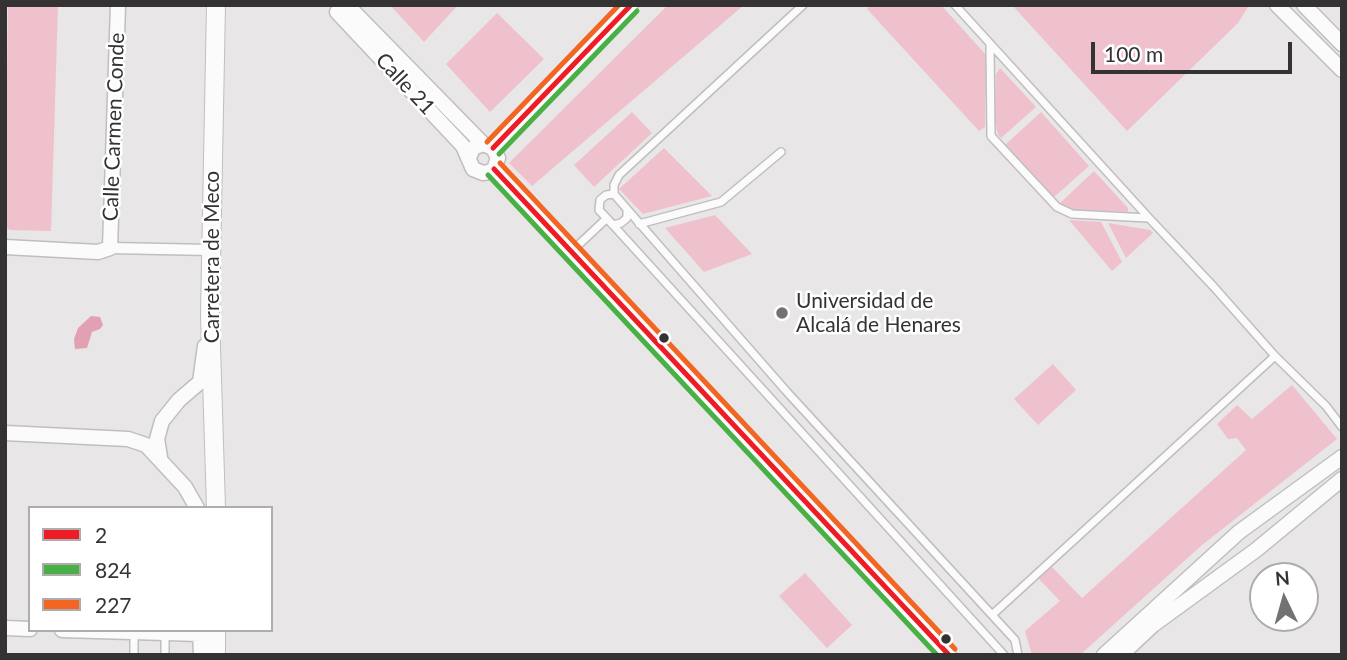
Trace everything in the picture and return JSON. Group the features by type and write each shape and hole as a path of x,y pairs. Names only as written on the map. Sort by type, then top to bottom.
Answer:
{"street":[{"name":"Calle Carmen Conde","path":"110,248 118,5"},
{"name":"Carretera de Meco","path":"216,5 210,316 216,506"},
{"path":"494,169 483,173 473,169 469,158 473,148 488,146 631,5"},
{"path":"1277,5 1291,13 1342,71"},
{"path":"1304,5 1342,44"},
{"name":"Calle 21","path":"339,7 488,146"},
{"name":"Calle 21","path":"339,7 463,146 469,158"},
{"path":"488,146 498,158 494,169"},
{"path":"494,169 949,655"},
{"name":"Calle Carmen Conde","path":"5,247 98,252 110,248 211,250"},
{"path":"128,439 162,421 179,400 200,382 210,316"},
{"path":"160,457 157,439 162,421"},
{"path":"5,433 128,439 146,445 186,487 196,506"},
{"path":"1104,655 1239,532 1342,457"},
{"path":"1121,655 1153,625 1256,550 1340,483"},
{"path":"5,628 28,629"},
{"path":"110,632 192,632"},
{"path":"201,655 205,632"},
{"path":"205,632 216,655"}],"lane":[{"path":"803,5 619,175 614,185 614,194 769,372 1015,640 1018,655"},
{"path":"955,5 1275,356 1326,406 1342,427"},
{"path":"990,45 991,136 1057,207 1072,214 1149,218"},
{"path":"639,224 721,202 781,152"},
{"path":"614,194 606,195 600,200 599,210 606,219 1004,655"},
{"path":"612,225 627,218 627,209"},
{"path":"572,251 606,219"},
{"path":"992,615 1275,356"},
{"path":"134,633 134,655"},
{"path":"164,655 165,634"}],"shaded area":[{"path":"8,5 58,5 51,231 10,230 5,227"},
{"path":"390,5 458,5 424,42"},
{"path":"668,5 744,5 532,186 509,163"},
{"path":"871,5 941,5 986,55 985,127 979,131 867,9"},
{"path":"1012,5 1248,7 1238,23 1127,131"},
{"path":"497,13 544,59 490,112 446,64"},
{"path":"1000,68 1036,107 1001,138 995,121 996,74"},
{"path":"632,112 652,133 594,187 574,165"},
{"path":"1041,112 1089,166 1053,198 1005,145"},
{"path":"664,148 712,196 643,214 619,189"},
{"path":"1094,171 1128,208 1128,212 1074,210 1059,204"},
{"path":"715,215 752,254 704,272 665,228"},
{"path":"1069,220 1101,222 1122,262 1112,271"},
{"path":"1108,223 1150,230 1153,233 1126,258"},
{"path":"91,316 100,317 103,325 92,332 87,348 75,349 74,339 78,328"},
{"path":"1053,364 1076,390 1038,425 1014,399"},
{"path":"1292,385 1337,439 1202,545 1080,655 1032,655 1025,631 1060,601 1038,578 1051,566 1082,598 1246,450 1237,438 1228,439 1217,424 1237,405 1252,419"},
{"path":"805,573 852,625 827,648 779,596"}],"transit line":[{"name":"227","path":"487,142 619,5"},
{"name":"2","path":"493,148 631,5"},
{"name":"824","path":"499,154 637,11"},
{"name":"227","path":"500,163 955,649"},
{"name":"2","path":"494,169 949,655"},
{"name":"824","path":"488,175 937,655"}],"place":[{"name":"Universidad de Alcalá de Henares","path":"782,313"}]}
